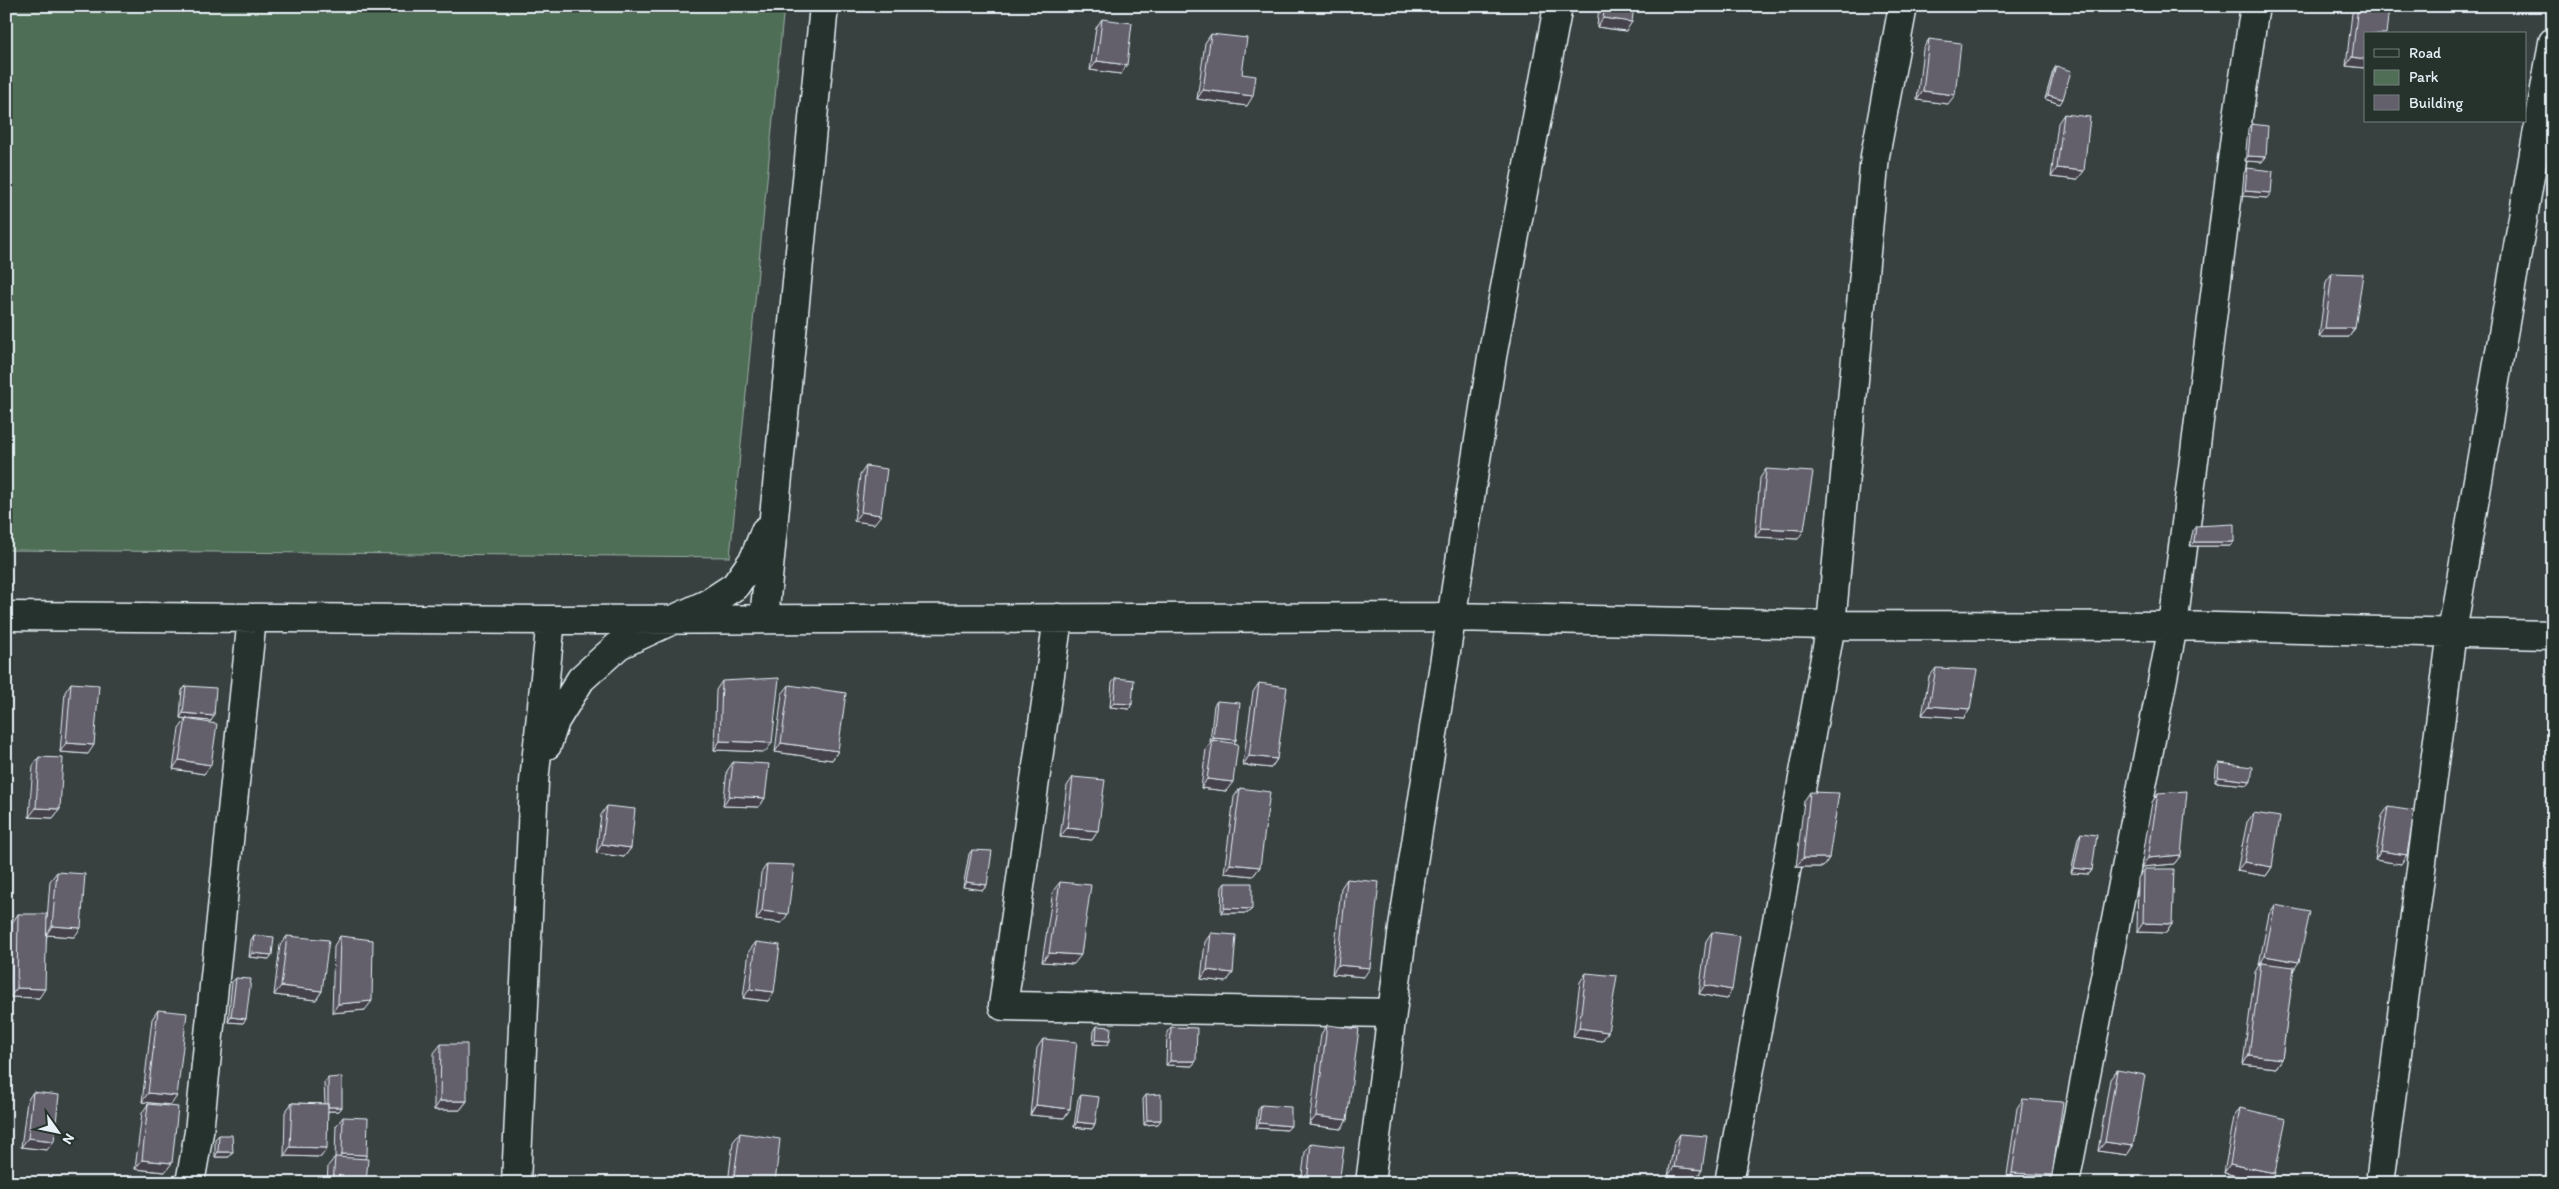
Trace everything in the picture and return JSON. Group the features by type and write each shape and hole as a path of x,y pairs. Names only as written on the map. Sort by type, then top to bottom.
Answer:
{"street":[{"path":"764,619 824,6"},
{"path":"1370,1183 1404,920 1492,357 1558,6"},
{"path":"1729,1183 1831,625 1875,156 1903,6"},
{"path":"2064,1183 2173,626 2236,128 2255,6"},
{"path":"2380,1183 2452,632 2553,42"},
{"path":"534,782 555,721 581,679 619,645 709,603 735,586 754,558 774,509"},
{"path":"6,616 551,620 1452,617 1831,625 2173,626 2553,635"},
{"path":"190,1183 199,1132 252,618"},
{"path":"1058,618 1003,1006 1391,1012"},
{"path":"516,1183 534,782 551,620"}],"green space":[{"path":"6,6 784,6 730,557 6,550"}],"building":[{"path":"1605,6 1634,6 1632,22 1603,18"},
{"path":"2358,6 2389,8 2386,32 2364,32 2364,59 2352,57"},
{"path":"1102,19 1132,23 1127,65 1097,61"},
{"path":"1211,34 1247,38 1242,74 1256,76 1253,96 1203,90"},
{"path":"1929,39 1961,43 1955,95 1923,91"},
{"path":"2056,66 2071,71 2063,99 2048,95"},
{"path":"2064,114 2090,117 2084,171 2057,168"},
{"path":"2251,124 2268,126 2266,157 2248,156"},
{"path":"2247,168 2273,171 2271,193 2245,191"},
{"path":"2332,273 2363,274 2355,328 2325,328"},
{"path":"866,466 887,469 881,515 861,512"},
{"path":"1766,469 1813,472 1804,530 1761,528"},
{"path":"2234,524 2234,542 2194,542 2196,526"},
{"path":"1936,668 1977,670 1970,709 1929,706"},
{"path":"779,678 772,743 720,741 722,681"},
{"path":"1116,678 1134,680 1132,704 1114,703"},
{"path":"71,683 99,685 94,745 66,743"},
{"path":"1259,683 1287,687 1277,759 1249,756"},
{"path":"789,685 846,693 838,751 781,743"},
{"path":"186,686 216,688 214,716 183,713"},
{"path":"1217,701 1240,703 1236,740 1213,738"},
{"path":"186,719 217,724 211,765 179,760"},
{"path":"1213,740 1238,744 1233,782 1207,779"},
{"path":"39,757 63,758 60,809 36,808"},
{"path":"733,762 769,764 765,798 729,796"},
{"path":"6,763 12,763 11,779 6,779"},
{"path":"2219,763 2253,767 2251,781 2218,777"},
{"path":"1073,777 1105,780 1098,831 1067,828"},
{"path":"1240,788 1270,792 1260,867 1230,864"},
{"path":"2187,791 2181,855 2148,858 2158,793"},
{"path":"1810,792 1839,793 1829,858 1803,858"},
{"path":"607,806 635,809 631,848 602,844"},
{"path":"2388,807 2414,811 2407,855 2381,851"},
{"path":"2254,813 2280,817 2272,867 2244,862"},
{"path":"2081,833 2097,835 2092,870 2074,868"},
{"path":"972,850 992,851 987,885 966,882"},
{"path":"767,864 794,865 788,914 762,911"},
{"path":"2144,869 2174,869 2172,924 2143,923"},
{"path":"57,872 85,874 81,928 52,926"},
{"path":"1347,879 1379,882 1370,968 1338,965"},
{"path":"1060,882 1091,885 1081,955 1049,953"},
{"path":"1225,883 1252,883 1252,909 1224,908"},
{"path":"2275,905 2310,912 2299,962 2265,956"},
{"path":"18,914 47,914 45,989 17,988"},
{"path":"1712,932 1740,936 1732,990 1705,985"},
{"path":"1211,933 1236,935 1233,973 1207,970"},
{"path":"254,935 274,937 272,955 252,953"},
{"path":"287,936 329,940 322,991 281,986"},
{"path":"340,936 373,940 372,1001 338,1004"},
{"path":"756,942 780,945 774,992 750,989"},
{"path":"2261,963 2294,967 2282,1059 2249,1055"},
{"path":"1586,973 1617,976 1608,1032 1579,1028"},
{"path":"236,978 251,979 246,1019 231,1017"},
{"path":"158,1010 187,1013 177,1096 148,1093"},
{"path":"1327,1025 1359,1029 1347,1120 1316,1116"},
{"path":"1097,1026 1111,1027 1110,1041 1096,1040"},
{"path":"1171,1027 1197,1028 1196,1061 1170,1061"},
{"path":"1043,1039 1077,1042 1070,1109 1036,1105"},
{"path":"441,1044 467,1044 467,1101 440,1101"},
{"path":"2117,1070 2145,1075 2133,1146 2105,1142"},
{"path":"342,1077 342,1107 328,1107 328,1078"},
{"path":"33,1092 59,1095 54,1141 28,1138"},
{"path":"1161,1094 1161,1120 1147,1120 1146,1095"},
{"path":"1081,1095 1099,1097 1095,1124 1077,1122"},
{"path":"2023,1099 2063,1102 2052,1175 2012,1173"},
{"path":"292,1103 328,1104 327,1148 290,1147"},
{"path":"148,1104 178,1107 172,1163 142,1160"},
{"path":"1261,1105 1291,1107 1291,1126 1259,1123"},
{"path":"2240,1108 2286,1119 2275,1173 2230,1164"},
{"path":"343,1117 368,1118 367,1155 342,1154"},
{"path":"740,1133 780,1139 775,1183 733,1183"},
{"path":"1680,1134 1707,1136 1702,1170 1674,1167"},
{"path":"219,1135 232,1135 233,1152 218,1152"},
{"path":"1311,1143 1344,1147 1339,1183 1307,1183"},
{"path":"335,1157 368,1159 366,1183 333,1183"}]}
